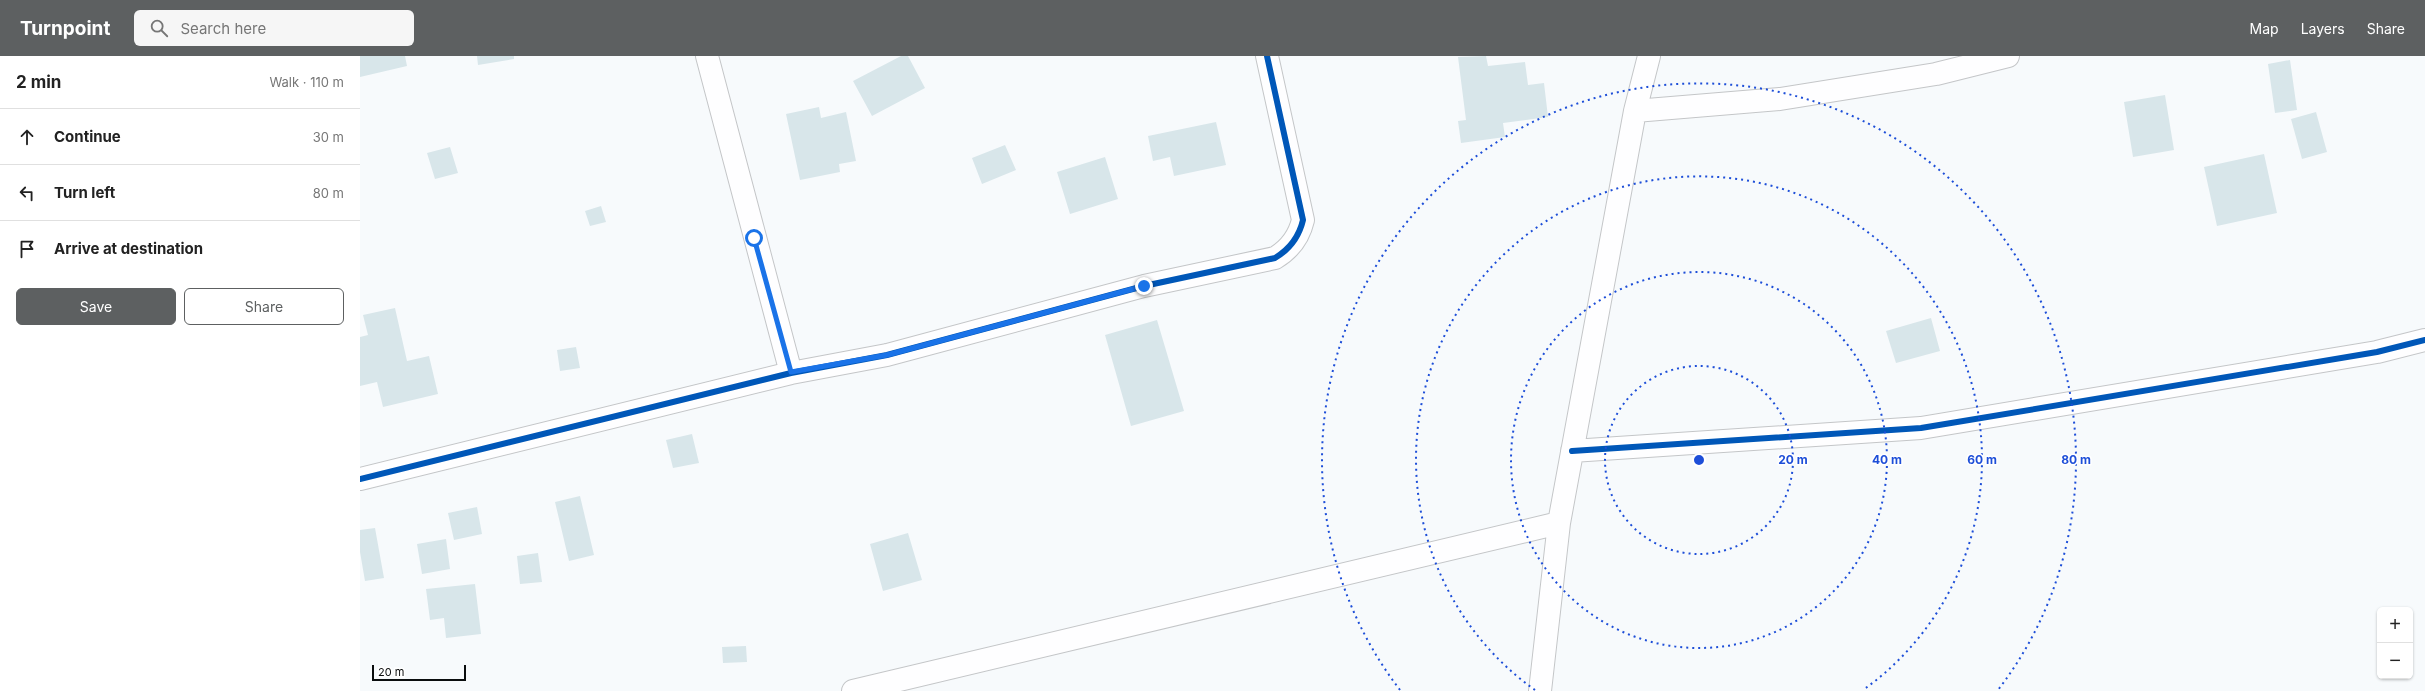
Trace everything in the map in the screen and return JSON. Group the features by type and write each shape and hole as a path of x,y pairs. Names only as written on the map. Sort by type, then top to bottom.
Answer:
{"street":[{"path":"707,56 791,372"},
{"path":"360,479 791,372 887,355 1144,286 1275,258 1286,252 1300,231 1303,220 1267,56"},
{"path":"1540,691 1559,523 1635,111 1649,56"},
{"path":"1635,111 1780,99 1936,74 2008,56"},
{"path":"1572,451 1921,428 2369,353 2425,340"},
{"path":"853,691 1559,523"}],"building":[{"path":"360,56 405,56 407,66 360,77"},
{"path":"477,56 514,56 514,59 478,65"},
{"path":"901,56 908,56 925,88 872,116 853,81"},
{"path":"1486,56 1488,66 1525,62 1528,85 1544,83 1548,117 1503,123 1505,137 1461,143 1458,121 1466,120 1458,57"},
{"path":"2290,60 2297,110 2275,113 2268,64"},
{"path":"2165,95 2174,150 2133,157 2124,102"},
{"path":"819,107 821,118 846,112 856,161 839,164 840,172 800,180 786,114"},
{"path":"2316,112 2327,152 2302,159 2291,119"},
{"path":"1216,122 1226,165 1174,176 1170,157 1153,161 1148,136"},
{"path":"1005,145 1016,170 982,184 972,158"},
{"path":"450,147 458,173 435,179 427,153"},
{"path":"2264,154 2277,213 2217,226 2204,167"},
{"path":"1105,157 1118,199 1070,214 1057,172"},
{"path":"601,206 606,222 590,226 585,211"},
{"path":"395,308 407,361 429,356 438,394 383,407 377,382 360,386 360,337 368,335 363,315"},
{"path":"1931,318 1940,351 1896,363 1886,331"},
{"path":"1157,320 1184,411 1131,426 1105,335"},
{"path":"576,347 580,368 560,371 557,350"},
{"path":"692,434 699,463 673,468 666,440"},
{"path":"580,496 594,555 569,561 555,502"},
{"path":"477,507 482,534 454,540 448,513"},
{"path":"375,528 384,578 365,581 360,552 360,530"},
{"path":"908,533 922,580 883,591 870,544"},
{"path":"446,539 450,569 422,574 417,544"},
{"path":"538,553 542,582 520,584 517,556"},
{"path":"475,584 481,634 446,638 444,618 430,620 426,589"},
{"path":"746,646 747,662 723,663 722,647"}],"cycle path":[{"path":"360,479 791,373 887,355 1144,286 1275,258 1285,251 1293,242 1299,232 1303,220 1267,56"},
{"path":"1572,451 1921,428 2377,352 2425,340"}],"route":[{"path":"754,238 791,372 887,355 1144,286"}]}
